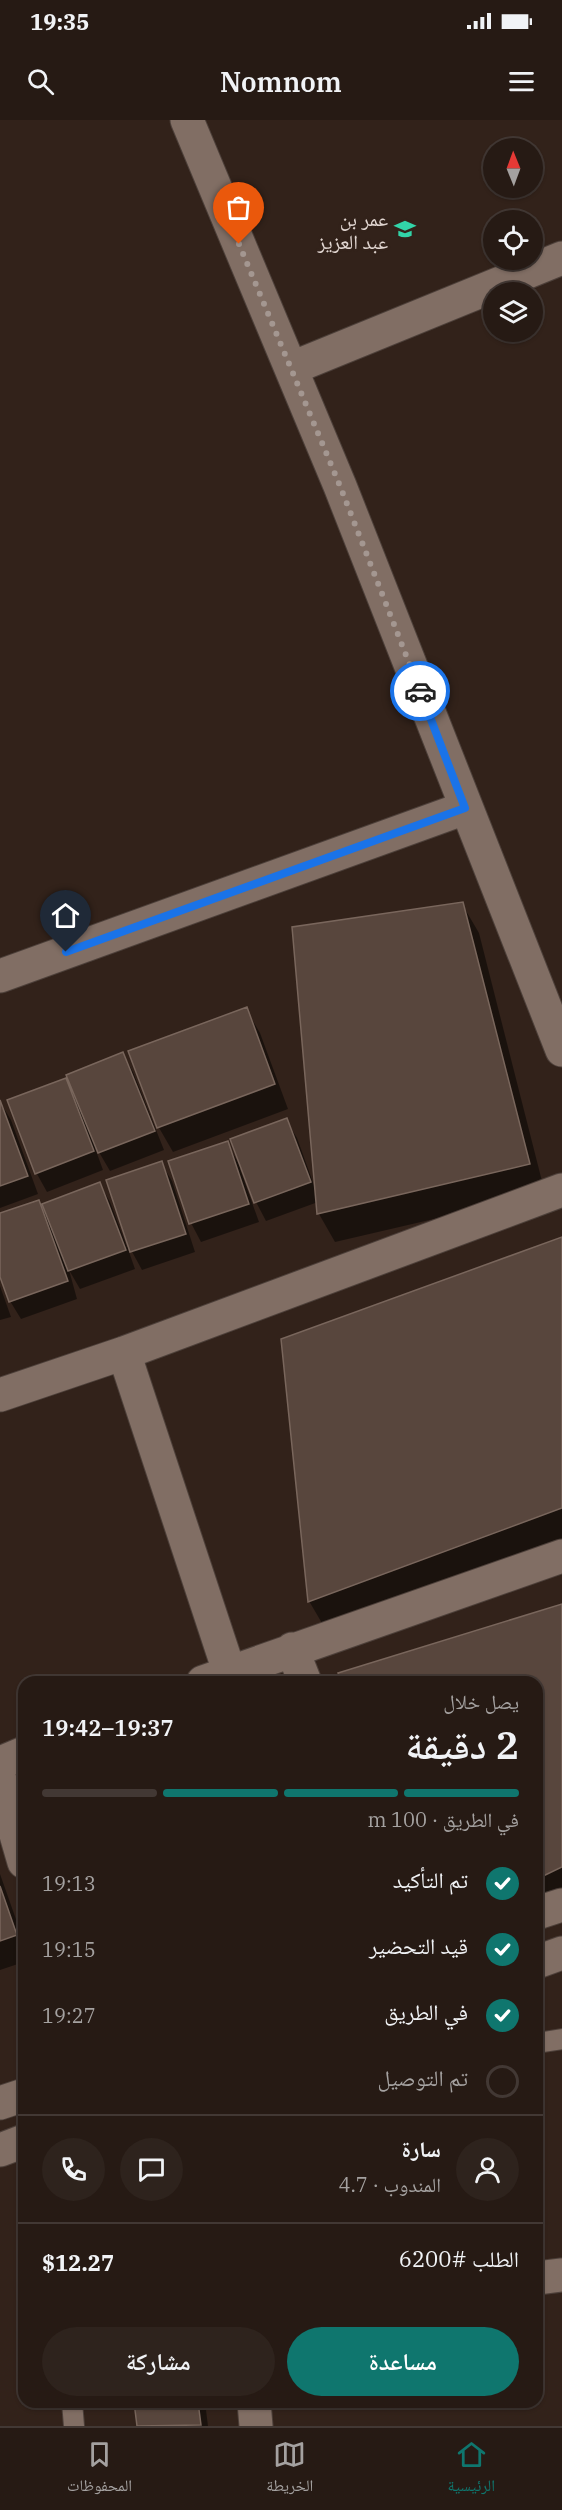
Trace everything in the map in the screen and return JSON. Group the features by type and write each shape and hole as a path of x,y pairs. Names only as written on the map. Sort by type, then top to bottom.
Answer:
{"street":[{"path":"187,120 292,368 562,1050"},
{"path":"292,368 562,258"},
{"path":"0,976 465,808"},
{"path":"0,1395 124,1353 562,1190"},
{"path":"124,1353 216,1676 562,1556"},
{"path":"292,1649 302,1676"},
{"path":"0,1762 18,1755"},
{"path":"0,1780 18,1842"},
{"path":"543,1911 562,1905"},
{"path":"543,1960 562,1953"},
{"path":"0,2103 18,2097"},
{"path":"0,2150 18,2143"},
{"path":"543,2277 562,2275"},
{"path":"254,2408 256,2426"}],"lane":[{"path":"543,2042 562,2039"},
{"path":"72,2408 74,2426"}],"building":[{"path":"463,902 530,1164 317,1214 292,927"},
{"path":"247,1007 275,1084 157,1128 128,1051"},
{"path":"123,1052 155,1131 98,1153 66,1075"},
{"path":"66,1078 94,1151 35,1174 7,1100"},
{"path":"0,1100 28,1176 0,1186"},
{"path":"287,1118 311,1182 254,1203 230,1139"},
{"path":"228,1141 249,1204 189,1224 168,1161"},
{"path":"162,1161 186,1234 130,1252 106,1180"},
{"path":"100,1182 126,1250 68,1271 42,1204"},
{"path":"39,1200 68,1281 9,1302 0,1277 0,1213"},
{"path":"562,1237 562,1508 308,1602 281,1339"},
{"path":"562,1604 562,1867 543,1876 543,1676 339,1676 338,1673"},
{"path":"0,1886 17,1935 0,1941"},
{"path":"135,2408 199,2408 201,2425 137,2426"}],"way so far":[{"path":"239,244 340,486 420,691"}],"place":[{"name":"عمر بن عبد العزيز","path":"405,229"}],"route":[{"path":"66,952 465,808 420,691"}]}
